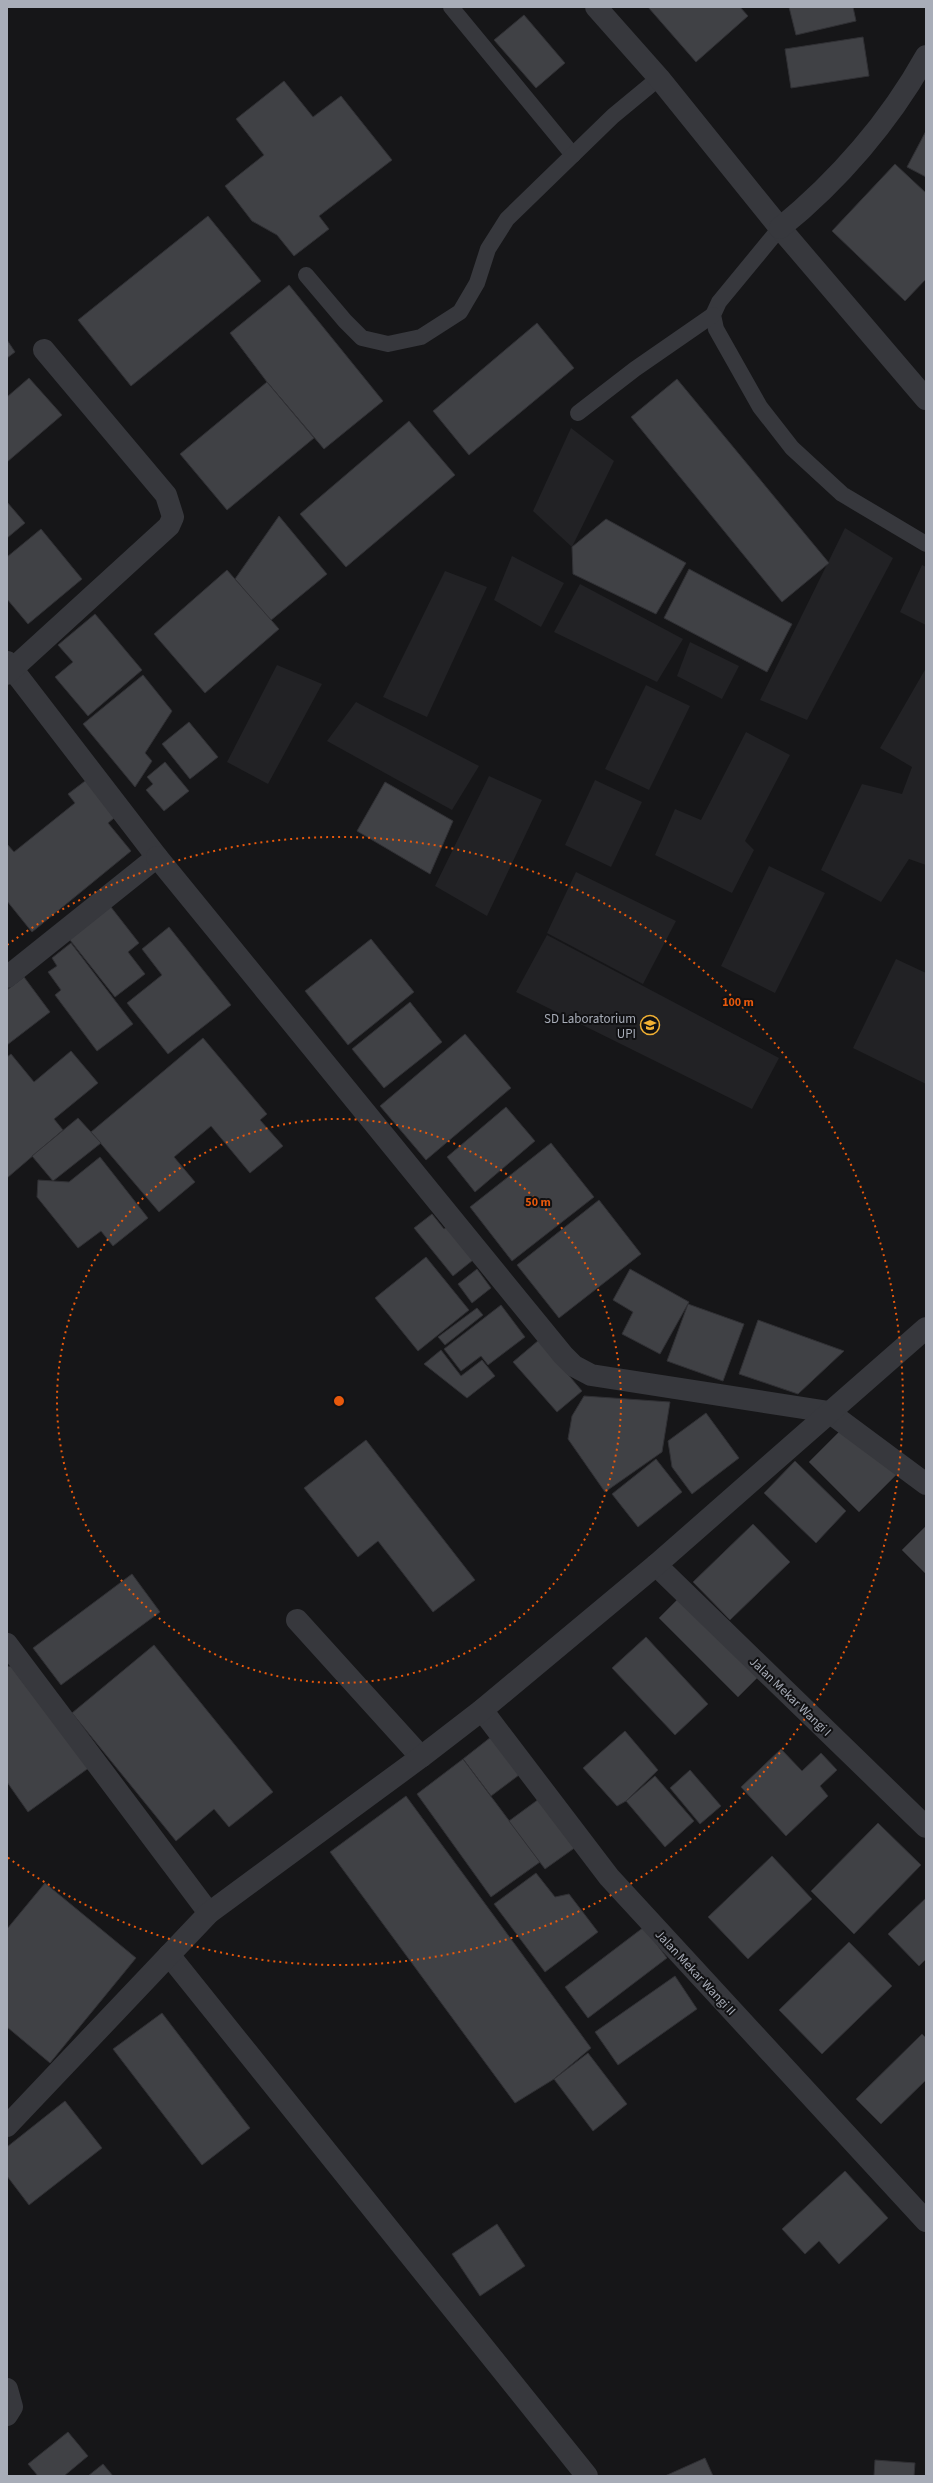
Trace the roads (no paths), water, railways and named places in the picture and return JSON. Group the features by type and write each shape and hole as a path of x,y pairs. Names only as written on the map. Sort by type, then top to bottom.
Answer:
{"street":[{"path":"596,7 659,78 780,228 926,398"},
{"path":"780,228 839,174 886,117 914,78 926,56"},
{"path":"44,350 166,495 172,517 169,526 138,556 9,669 158,857 574,1366 591,1375 829,1412 926,1484"},
{"path":"7,977 158,857"},
{"path":"7,2126 209,1913 421,1757 482,1710 656,1565 926,1328"},
{"name":"Jalan Mekar Wangi I","path":"656,1565 926,1827"},
{"path":"297,1620 421,1757"},
{"path":"7,1644 209,1913"},
{"name":"Jalan Mekar Wangi II","path":"482,1710 609,1877 926,2220"},
{"path":"169,1955 587,2476"},
{"path":"7,2389 12,2407 7,2415"}],"lane":[{"path":"451,7 573,155"},
{"path":"306,275 345,321 362,338 388,344 421,337 460,312 477,283 488,249 507,219 613,116 659,78"},
{"path":"578,413 635,369 713,315 719,302 740,274 780,228"},
{"path":"713,315 716,329 760,407 792,448 842,494 926,544"}],"place":[{"name":"SD Laboratorium UPI","path":"650,1025"}]}
